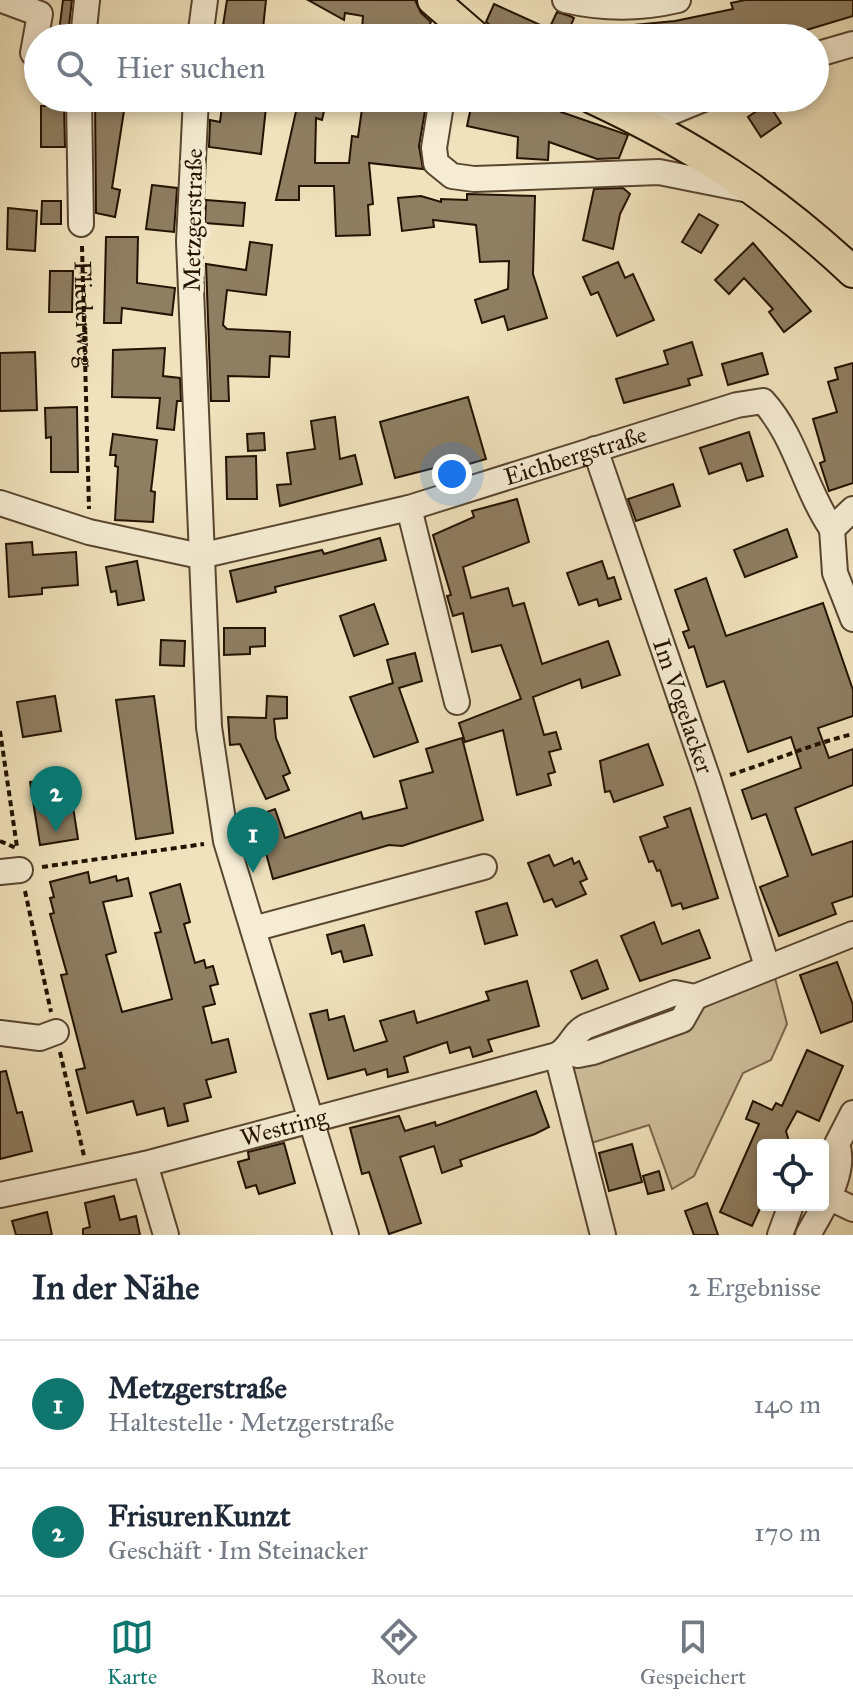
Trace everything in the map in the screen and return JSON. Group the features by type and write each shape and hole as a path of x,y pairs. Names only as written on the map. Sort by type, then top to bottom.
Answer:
{"main road":[{"path":"433,0 461,24"},
{"path":"622,112 708,156 762,193 853,272"}],"street":[{"path":"2,0 40,14 38,24"},
{"path":"84,24 87,0"},
{"path":"202,24 205,0"},
{"path":"565,0 588,6 633,8 678,0"},
{"path":"829,51 853,44"},
{"path":"79,112 81,224"},
{"name":"Metzgerstraße","path":"195,112 189,241 209,727 226,841 346,1235"},
{"path":"440,112 434,148 436,163 452,176 486,179 659,172 762,193"},
{"path":"645,123 672,112"},
{"name":"Eichbergstraße","path":"200,556 409,508 737,405 763,401 780,419 813,501 832,529"},
{"name":"Im Vogelacker","path":"595,449 709,782 767,966"},
{"path":"0,503 89,532 200,556"},
{"path":"409,508 457,702"},
{"path":"853,509 832,529 835,573 853,619"},
{"path":"253,929 484,867"},
{"path":"603,1235 561,1053 574,1032 675,993 695,997 853,934"},
{"path":"0,1033 40,1038 56,1032"},
{"name":"Westring","path":"0,1195 145,1164 561,1053"},
{"path":"829,1194 841,1157 830,1145 853,1113"},
{"path":"145,1164 166,1235"},
{"path":"829,1197 853,1209"},
{"path":"780,1235 789,1211"},
{"path":"808,1235 821,1211"}],"path":[{"name":"Fliederweg","path":"81,224 89,532"},
{"path":"0,731 12,864 56,1032 88,1175"},
{"path":"709,782 779,759 796,748 853,734"},
{"path":"0,841 12,864"},
{"path":"12,864 226,841"}],"shaded area":[{"path":"774,974 787,1024 771,1060 743,1073 694,1176 672,1189 649,1125 585,1145 567,1070 693,1024 699,1007"}],"building":[{"path":"63,0 72,0 69,24 60,24"},
{"path":"227,0 266,0 263,24 223,24"},
{"path":"308,0 415,0 421,13 431,22 362,24 363,16 345,13 344,20"},
{"path":"745,0 853,0 853,16 826,24 644,24 733,9 731,3"},
{"path":"494,4 538,24 489,24 486,22"},
{"path":"557,12 574,18 571,24 551,24"},
{"path":"41,112 64,112 65,147 41,147"},
{"path":"95,112 124,112 112,188 120,190 115,217 96,213"},
{"path":"221,112 266,112 261,154 209,147 210,120 220,122"},
{"path":"296,112 324,112 322,120 316,118 315,163 349,163 352,136 358,137 362,112 425,112 419,146 423,169 369,163 373,204 368,205 370,235 336,236 334,186 299,186 299,200 276,200"},
{"path":"470,112 561,112 628,135 619,158 597,159 549,142 548,160 517,158 518,137 467,126"},
{"path":"755,112 774,112 781,123 761,137 748,117"},
{"path":"152,185 177,188 174,232 146,229"},
{"path":"623,188 630,194 620,214 613,249 583,240 594,189"},
{"path":"467,194 535,196 533,274 547,318 508,330 504,316 482,323 475,300 508,289 509,261 480,262 476,225 433,220 434,227 402,231 398,198 421,196 441,202 441,199 467,200"},
{"path":"206,200 245,203 243,226 205,223"},
{"path":"42,201 61,201 61,224 41,224"},
{"path":"8,208 37,211 35,251 7,249"},
{"path":"699,214 718,225 701,253 682,242"},
{"path":"106,237 138,237 137,283 175,288 172,315 122,308 121,323 104,323"},
{"path":"250,242 272,245 266,295 227,290 223,325 227,329 290,332 289,357 270,356 269,377 228,376 229,401 211,401 206,264 246,270"},
{"path":"753,243 811,311 784,332 769,312 773,309 744,278 729,294 715,280"},
{"path":"618,262 625,278 633,274 654,320 617,336 598,292 591,295 583,277"},
{"path":"50,271 73,271 72,312 49,312"},
{"path":"692,342 702,375 688,379 690,385 624,403 616,379 668,364 664,351"},
{"path":"165,348 163,376 180,378 181,401 177,401 174,430 157,428 160,398 112,397 113,350"},
{"path":"35,352 37,410 0,411 0,353"},
{"path":"762,353 768,374 728,385 722,364"},
{"path":"853,363 853,483 829,491 820,463 825,461 813,419 837,412 828,382 838,379 835,368"},
{"path":"468,397 486,459 448,470 446,465 395,478 380,422"},
{"path":"77,407 78,472 51,472 51,437 46,438 45,408"},
{"path":"335,417 340,459 355,455 362,484 280,506 277,485 291,484 287,453 315,449 311,421"},
{"path":"749,432 763,476 747,481 741,463 709,474 700,448"},
{"path":"264,433 265,450 248,451 247,434"},
{"path":"113,434 157,440 151,491 155,492 153,522 115,520 118,467 115,466 116,455 110,455"},
{"path":"256,456 257,499 227,499 226,457"},
{"path":"673,484 680,506 636,521 628,499"},
{"path":"517,499 529,542 463,567 471,598 508,588 513,606 524,603 542,664 608,641 620,675 582,688 580,679 533,697 544,735 556,732 561,749 549,752 555,772 548,774 551,785 517,795 503,730 465,742 459,723 521,699 501,645 472,652 463,613 453,616 447,596 451,595 433,535 474,517 472,511"},
{"path":"787,529 797,557 745,577 734,550"},
{"path":"380,538 386,560 275,587 276,592 237,602 230,571 322,550 324,554"},
{"path":"32,542 33,555 76,552 78,585 42,588 42,594 9,597 6,544"},
{"path":"137,561 144,600 118,605 116,591 111,592 106,567"},
{"path":"602,561 608,579 614,577 621,599 599,606 597,599 579,605 567,573"},
{"path":"706,578 726,636 823,603 853,690 853,716 818,728 829,758 853,749 853,785 795,808 812,855 853,841 853,896 832,903 836,914 779,936 760,887 788,876 766,814 752,819 742,790 801,768 791,737 748,752 724,681 707,687 694,646 689,648 683,632 689,630 675,590"},
{"path":"374,604 388,644 354,656 340,616"},
{"path":"224,628 265,628 265,646 250,647 250,654 224,655"},
{"path":"161,640 185,641 184,666 160,665"},
{"path":"415,653 422,681 399,688 418,742 374,757 350,697 393,683 387,660"},
{"path":"55,696 61,731 23,737 17,702"},
{"path":"154,696 173,833 136,839 116,700"},
{"path":"267,696 287,697 287,718 274,719 276,738 290,773 283,776 289,790 266,799 240,744 230,745 228,717 266,718"},
{"path":"462,738 483,820 402,846 389,845 273,879 256,816 275,809 285,838 361,812 363,819 407,808 400,781 433,772 426,749"},
{"path":"648,744 663,785 614,802 610,791 605,792 600,761"},
{"path":"68,775 78,839 40,845 30,782"},
{"path":"690,808 718,898 683,909 681,903 672,906 660,870 657,871 653,861 649,862 640,837 668,827 664,817"},
{"path":"549,855 554,866 572,858 574,864 579,861 587,879 580,882 586,894 556,907 552,899 544,902 528,863"},
{"path":"88,872 90,883 116,876 117,881 128,878 132,896 103,902 116,952 106,955 122,1012 172,999 155,933 161,932 150,893 180,884 190,922 184,924 195,963 204,960 206,968 213,966 218,984 210,986 215,1004 203,1007 212,1043 228,1039 236,1072 206,1080 211,1097 184,1104 188,1121 168,1126 164,1108 137,1115 133,1101 87,1113 76,1070 85,1068 61,975 67,974 50,914 54,913 50,898 54,897 50,882"},
{"path":"507,903 517,935 485,944 476,912"},
{"path":"654,922 662,944 699,930 710,958 640,981 621,936"},
{"path":"364,925 372,955 344,962 341,951 332,954 327,935"},
{"path":"597,960 608,989 582,999 571,971"},
{"path":"837,962 853,1005 853,1021 821,1033 800,975"},
{"path":"527,981 539,1026 488,1040 492,1051 473,1057 470,1047 450,1053 447,1042 404,1057 408,1072 388,1077 387,1069 367,1075 365,1069 328,1079 310,1014 327,1010 329,1020 344,1016 354,1051 387,1041 380,1021 414,1011 417,1023 489,1000 486,992"},
{"path":"807,1050 843,1066 819,1121 797,1111 786,1131 788,1139 757,1139 759,1211 752,1226 720,1212 759,1124 746,1119 753,1101 772,1110 776,1103 782,1106"},
{"path":"6,1071 17,1113 22,1112 32,1151 0,1159 0,1072"},
{"path":"536,1091 549,1127 535,1134 460,1160 462,1166 442,1173 434,1146 400,1157 421,1223 389,1234 369,1172 362,1174 350,1128 399,1116 405,1131 435,1122 436,1126"},
{"path":"284,1143 295,1183 259,1194 256,1185 246,1188 238,1162 249,1159 248,1152"},
{"path":"632,1144 642,1182 609,1191 599,1153"},
{"path":"659,1171 664,1190 648,1194 643,1176"},
{"path":"114,1196 120,1220 136,1216 140,1235 83,1235 83,1229 90,1227 85,1203"},
{"path":"707,1203 718,1235 694,1235 685,1211"},
{"path":"47,1212 52,1235 16,1235 12,1221"}],"place":[{"name":"FrisurenKunzt","path":"56,832"},
{"name":"Metzgerstraße","path":"253,873"}]}
